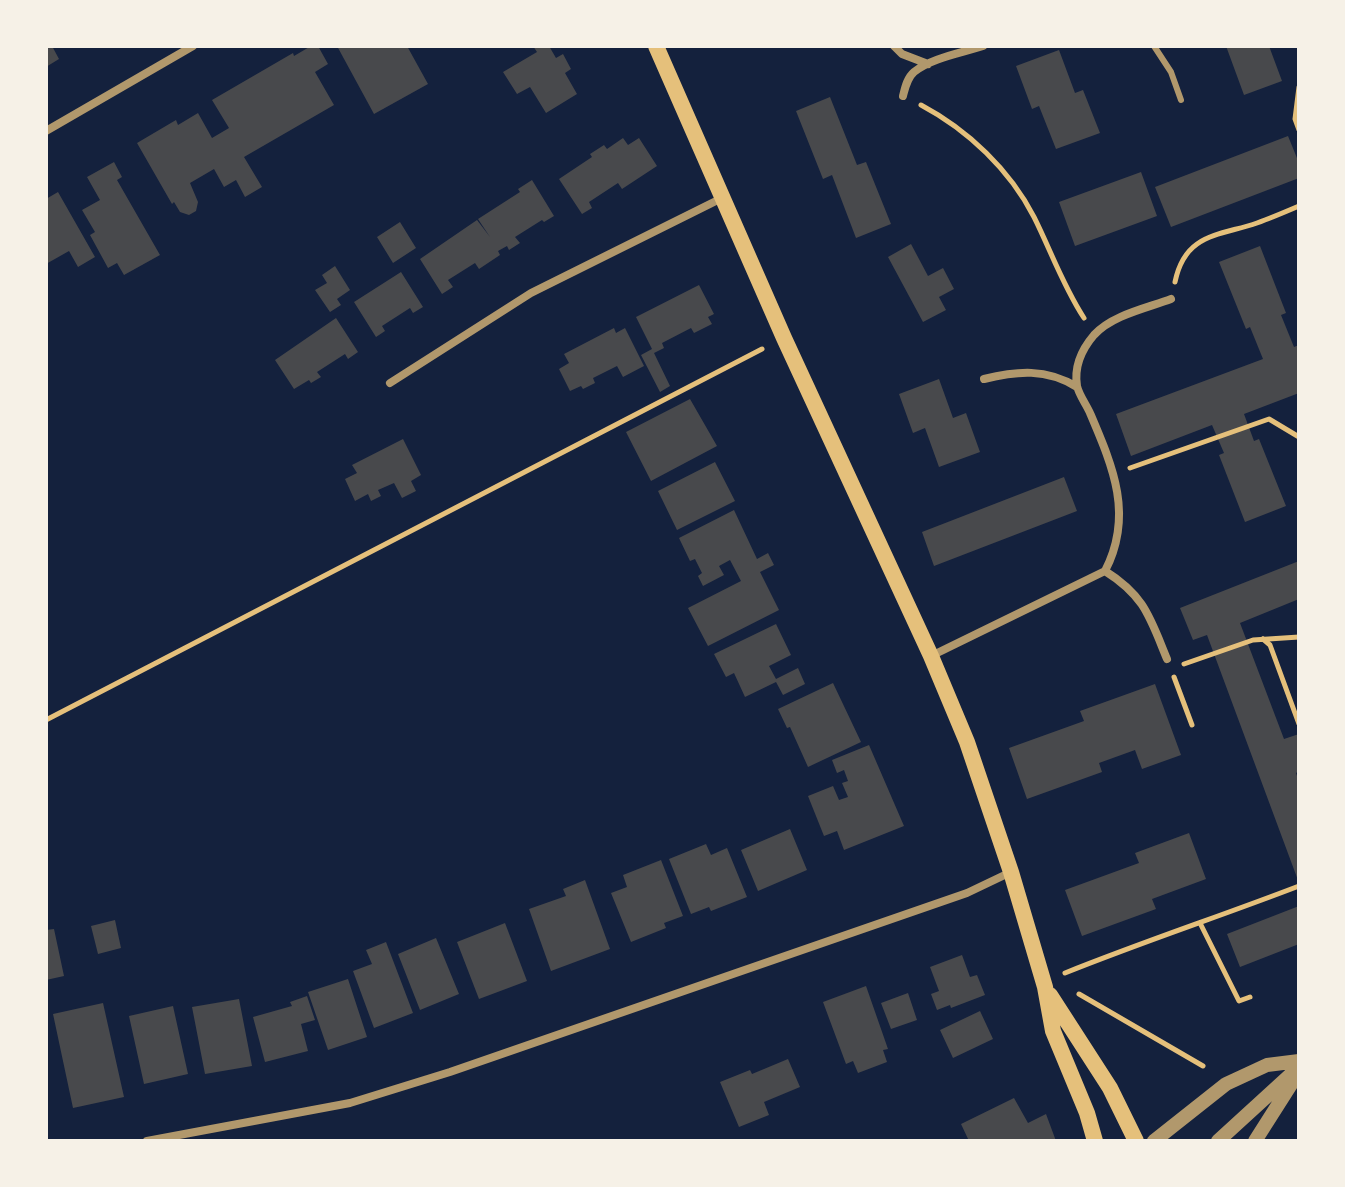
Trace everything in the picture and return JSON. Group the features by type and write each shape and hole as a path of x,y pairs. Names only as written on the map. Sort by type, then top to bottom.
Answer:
{"main road":[{"path":"656,46 967,742 1011,872 1045,987 1053,1031 1087,1113 1095,1141"},
{"path":"1045,987 1110,1088 1136,1141"}],"street":[{"path":"46,131 193,46"},
{"path":"894,46 911,59 930,64"},
{"path":"903,96 913,73 983,46"},
{"path":"390,383 531,293 724,197"},
{"path":"1077,387 1078,360 1095,333 1118,319 1171,299"},
{"path":"931,656 1105,571 1115,552 1121,516 1112,474 1090,412 1077,387 1046,373 1023,371 984,379"},
{"path":"1105,571 1125,584 1147,610 1167,659"},
{"path":"147,1141 350,1103 967,893 1011,872"},
{"path":"1154,1141 1226,1084 1267,1065 1299,1066"},
{"path":"1218,1141 1299,1066"},
{"path":"1255,1141 1299,1066"}],"lane":[{"path":"1154,46 1171,72 1181,100"}],"path":[{"path":"1299,87 1295,119 1299,130"},
{"path":"903,96 902,102 922,106 969,136 1013,185 1033,215 1070,296 1095,333"},
{"path":"1171,299 1177,270 1189,250 1211,235 1256,224 1299,206"},
{"path":"46,720 742,360"},
{"path":"1112,474 1269,419 1299,437"},
{"path":"1192,725 1171,669 1262,639 1299,637"},
{"path":"1262,639 1270,645 1299,724"},
{"path":"1065,973 1299,886"},
{"path":"1200,923 1239,1001 1250,997"},
{"path":"1070,989 1203,1066"}],"building":[{"path":"46,46 52,46 59,59 46,67"},
{"path":"311,46 318,46 328,64 315,72 334,105 244,157 262,187 245,197 236,180 224,187 214,169 190,183 198,202 196,211 189,215 180,212 174,202 172,204 137,143 176,120 178,125 198,113 212,138 229,128 212,100 293,53 294,56"},
{"path":"337,46 407,46 428,84 374,114"},
{"path":"533,46 549,46 556,58 563,54 571,69 565,73 577,94 546,113 530,87 517,94 503,72 537,52"},
{"path":"1226,46 1269,46 1282,81 1244,95"},
{"path":"1059,50 1075,93 1083,90 1100,133 1056,149 1039,106 1032,109 1016,66"},
{"path":"830,97 857,165 866,162 891,224 856,238 832,175 823,179 796,111"},
{"path":"1288,136 1299,163 1299,178 1171,227 1155,187"},
{"path":"623,138 628,145 639,138 657,166 622,189 618,183 589,202 592,208 582,214 559,179 604,145 607,149"},
{"path":"114,162 122,177 117,180 160,255 124,275 117,263 108,268 90,235 95,232 82,210 100,200 87,177"},
{"path":"1141,172 1157,216 1075,246 1059,202"},
{"path":"532,180 554,216 515,237 520,243 509,250 507,246 498,251 500,255 479,269 475,263 448,280 453,287 442,294 420,259 477,220 490,237 478,219 520,192 518,189"},
{"path":"58,192 95,257 78,267 69,251 46,264 46,199"},
{"path":"400,222 416,248 393,263 377,237"},
{"path":"911,244 928,276 943,268 954,289 939,297 946,310 923,322 888,257"},
{"path":"1260,246 1286,313 1281,315 1294,347 1299,345 1299,393 1244,414 1254,441 1259,439 1286,506 1245,522 1219,455 1224,453 1212,425 1131,456 1116,414 1263,359 1250,327 1246,329 1219,262"},
{"path":"335,266 350,290 337,299 341,305 330,312 315,290 327,283 322,275"},
{"path":"401,272 423,307 413,313 410,308 382,326 385,331 376,337 354,302"},
{"path":"699,285 714,314 708,317 712,324 694,333 691,328 662,343 664,348 654,353 670,386 660,392 641,355 652,349 636,317"},
{"path":"336,318 358,352 348,359 345,354 317,372 321,377 294,389 275,360"},
{"path":"614,328 616,333 625,328 644,366 623,377 617,366 593,378 595,383 570,391 559,369 569,363 564,354"},
{"path":"939,379 953,418 966,413 980,452 939,467 925,428 913,433 899,394"},
{"path":"690,399 717,446 651,481 626,432"},
{"path":"403,439 421,475 411,481 416,491 402,498 394,483 378,490 381,496 371,501 368,494 355,501 345,479 357,473 352,465"},
{"path":"715,462 735,501 677,530 658,491"},
{"path":"1064,477 1077,511 934,566 922,532"},
{"path":"734,510 757,559 768,553 774,565 760,572 779,610 708,646 688,608 741,581 730,560 719,566 724,575 703,586 698,576 702,573 695,559 690,561 679,538"},
{"path":"1299,561 1299,599 1240,623 1284,739 1299,734 1299,771 1296,773 1299,782 1299,883 1207,635 1193,640 1180,608"},
{"path":"776,624 791,655 769,666 776,679 798,668 805,684 783,695 776,682 745,697 734,673 726,677 714,654"},
{"path":"833,683 861,742 808,767 778,709"},
{"path":"1155,684 1181,755 1142,769 1135,750 1099,763 1102,772 1027,799 1009,748 1084,721 1080,711"},
{"path":"869,745 904,826 844,850 837,831 824,836 808,796 833,786 839,800 848,797 842,783 848,781 844,770 837,773 832,760"},
{"path":"790,829 807,870 758,891 741,850"},
{"path":"1189,833 1206,879 1152,899 1156,909 1082,936 1065,890 1139,863 1135,853"},
{"path":"706,844 711,855 727,848 747,897 711,911 709,907 691,914 669,859"},
{"path":"661,860 683,916 664,923 666,928 631,942 611,893 627,887 623,875"},
{"path":"585,880 610,949 551,971 529,909 566,896 563,889"},
{"path":"1299,906 1299,944 1240,967 1227,934"},
{"path":"115,920 121,948 98,954 91,926"},
{"path":"505,923 527,981 479,999 457,942"},
{"path":"54,929 64,976 46,980 46,930"},
{"path":"436,938 459,994 420,1010 398,954"},
{"path":"386,942 413,1013 374,1028 353,971 372,964 366,950"},
{"path":"962,955 970,977 977,975 985,995 937,1010 931,994 939,991 930,967"},
{"path":"348,979 367,1037 328,1050 308,992"},
{"path":"866,986 888,1049 883,1050 887,1062 858,1073 853,1061 846,1064 823,1002"},
{"path":"908,993 917,1020 891,1029 881,1003"},
{"path":"307,996 315,1020 301,1024 308,1051 265,1062 253,1017 292,1006 290,1002"},
{"path":"239,999 252,1066 205,1074 192,1007"},
{"path":"103,1003 124,1097 73,1108 53,1014"},
{"path":"173,1006 188,1074 144,1084 129,1016"},
{"path":"980,1011 993,1039 953,1058 940,1030"},
{"path":"788,1059 800,1087 764,1102 769,1115 739,1127 720,1082 750,1070 752,1074"},
{"path":"1014,1098 1028,1123 1046,1114 1056,1141 969,1141 961,1124"}]}
